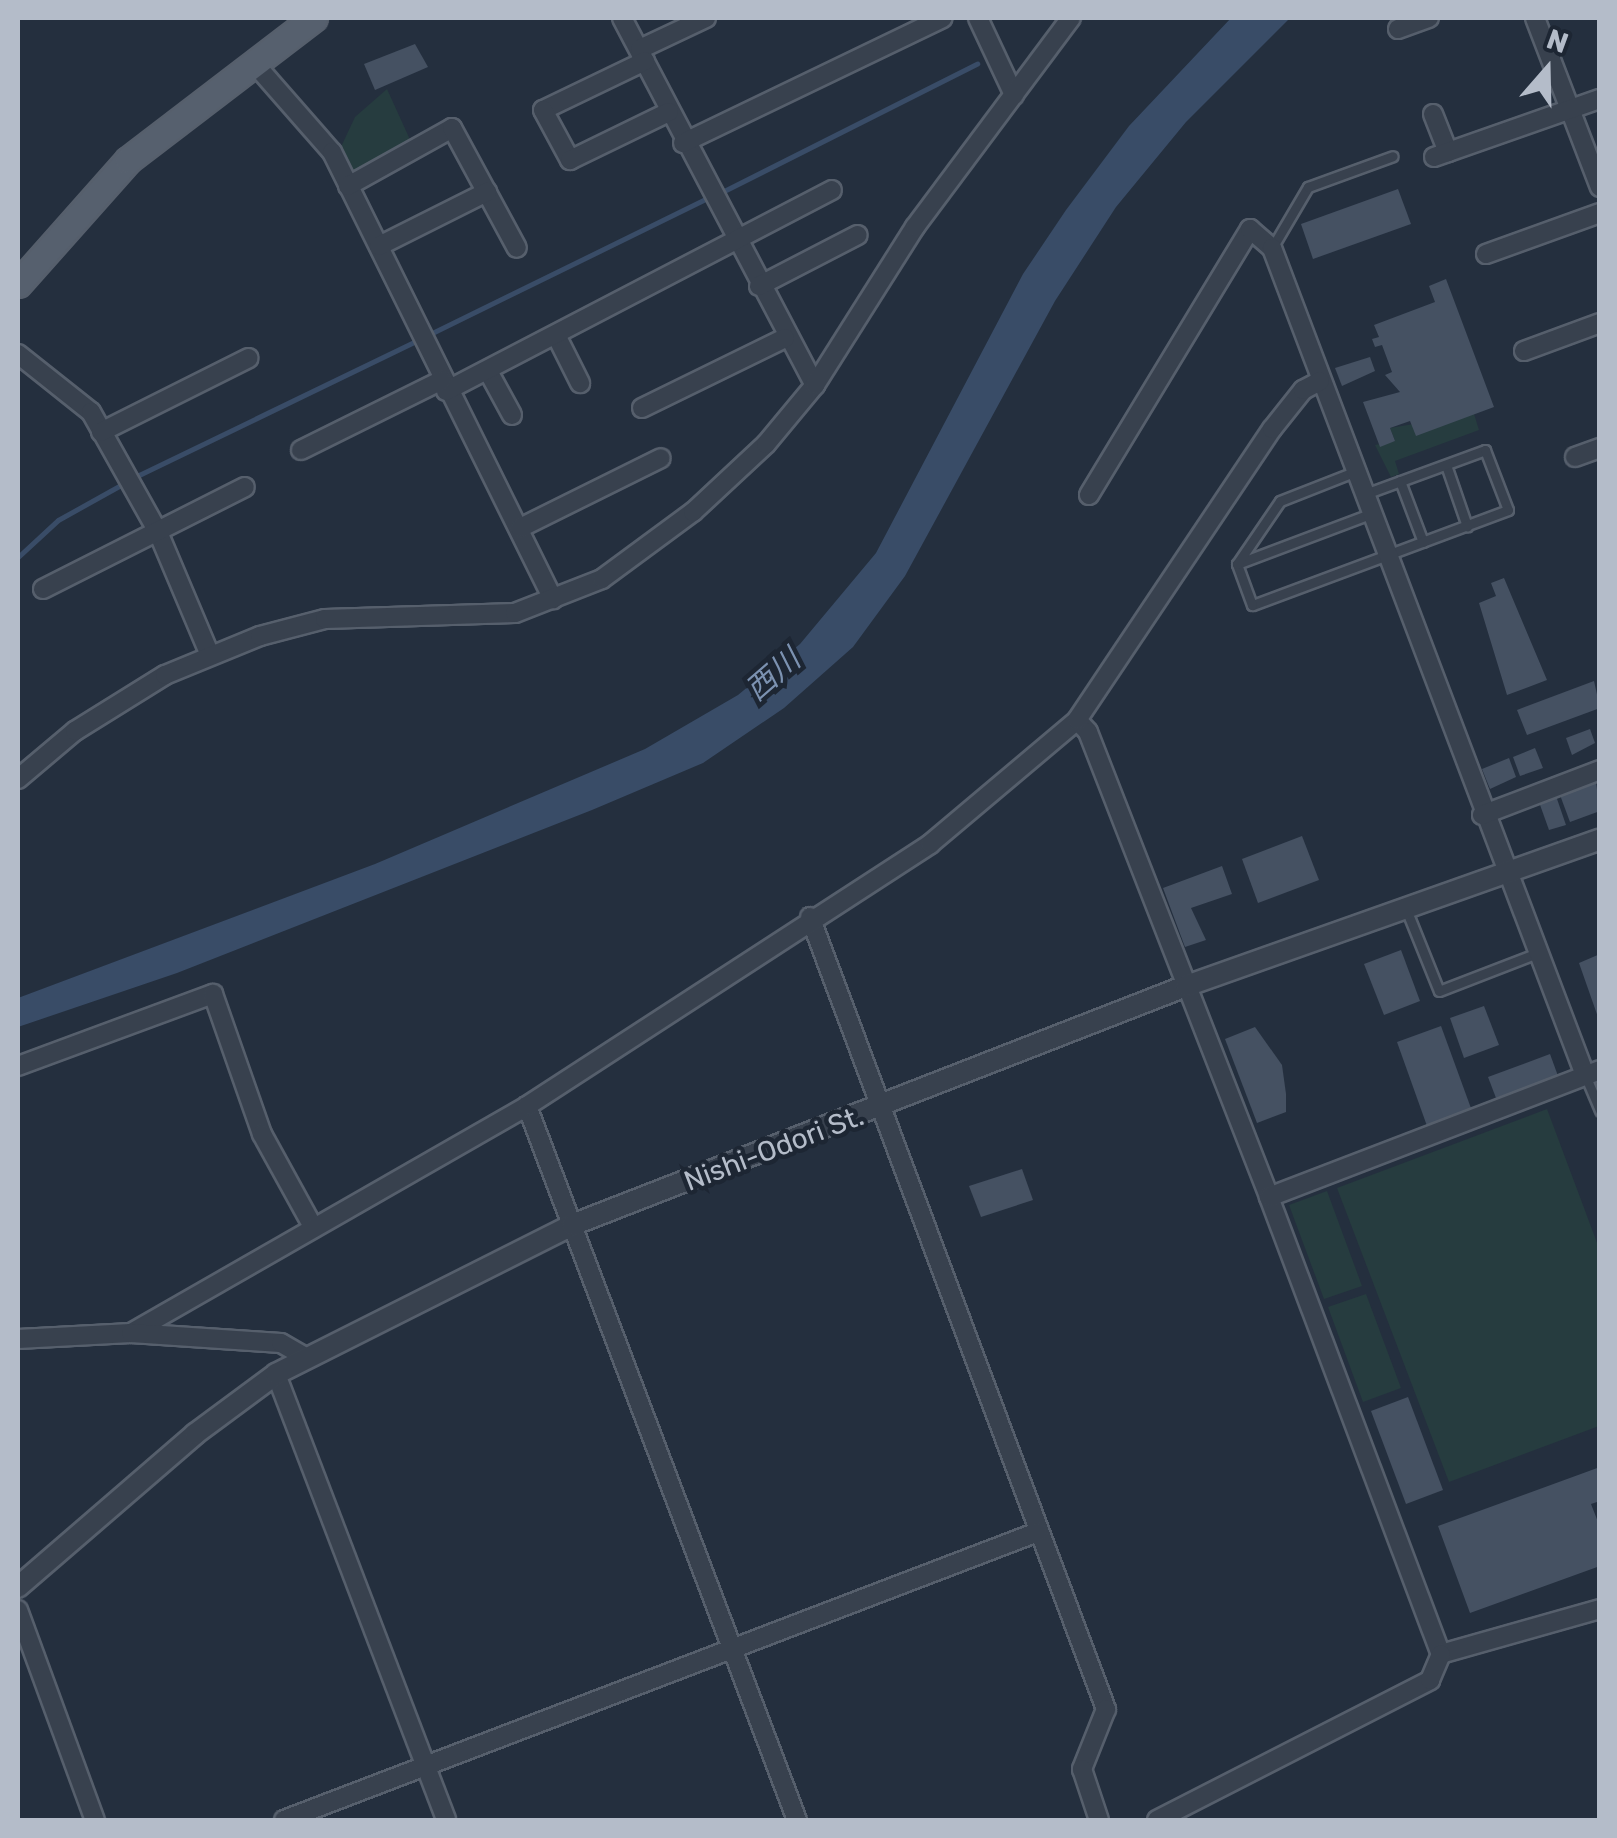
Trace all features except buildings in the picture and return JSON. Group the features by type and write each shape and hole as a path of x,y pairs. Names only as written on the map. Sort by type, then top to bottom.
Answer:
{"main road":[{"path":"18,284 128,160 314,18"}],"street":[{"path":"622,18 785,338 815,386"},
{"path":"669,112 570,160 543,110 706,18"},
{"path":"683,143 943,18"},
{"path":"978,18 1014,95"},
{"path":"18,779 75,731 209,654 325,619 475,616 553,600 602,579 693,512 766,444 815,386 915,228 1071,18"},
{"path":"1398,30 1429,18"},
{"path":"1535,18 1600,187"},
{"path":"254,63 332,152 444,386 520,528 553,600"},
{"path":"1433,114 1441,155 1600,99"},
{"path":"348,186 452,128 517,248"},
{"path":"302,450 444,386 488,371 832,190"},
{"path":"379,246 487,192"},
{"path":"1486,254 1600,214"},
{"path":"1090,495 1238,243 1250,229 1272,248 1482,815 1592,1072 1270,1197"},
{"path":"760,286 858,235"},
{"path":"1524,351 1600,323"},
{"path":"556,335 580,383"},
{"path":"642,408 785,338"},
{"path":"18,354 92,412 158,532 209,654"},
{"path":"101,432 249,358"},
{"path":"488,371 512,414"},
{"path":"131,1333 312,1225 526,1106 810,917 930,844 1078,720 1272,429 1303,390 1320,381"},
{"path":"1575,457 1600,448"},
{"path":"520,528 661,458"},
{"path":"43,589 246,487"},
{"path":"1078,720 1088,732 1270,1197 1441,1654 1430,1680 1157,1820"},
{"path":"1482,815 1600,770"},
{"name":"Nishi-Odori St.","path":"18,1586 195,1434 276,1374 572,1225 880,1109 1186,986 1600,839"},
{"path":"810,917 1106,1709 1082,1770 1099,1820"},
{"path":"18,1066 214,994 262,1134 312,1225"},
{"path":"526,1106 797,1820"},
{"path":"18,1339 131,1333 281,1343 304,1358"},
{"path":"276,1374 446,1820"},
{"path":"284,1820 734,1652 1038,1532"},
{"path":"1441,1654 1600,1609"},
{"path":"18,1610 95,1820"}],"lane":[{"path":"1272,248 1308,187 1393,156"},
{"path":"1237,564 1252,606 1508,510 1485,450 1362,495"},
{"path":"1446,465 1467,526"},
{"path":"1237,564 1280,501 1354,472"},
{"path":"1400,481 1423,542"},
{"path":"1237,564 1370,514"},
{"path":"1406,909 1439,991 1540,952"},
{"path":"1592,1072 1600,1110"}],"green space":[{"path":"387,89 412,144 352,171 340,149 355,117"},
{"path":"1474,414 1479,430 1395,461 1399,474 1391,477 1375,445 1395,441 1390,428"},
{"path":"1547,1109 1599,1248 1599,1426 1449,1482 1337,1188"},
{"path":"1327,1191 1362,1286 1324,1299 1289,1205"},
{"path":"1366,1294 1401,1388 1363,1402 1328,1307"}],"water":[{"name":"西川","path":"1231,18 1290,18 1186,122 1116,207 1055,301 905,576 853,647 784,708 703,763 592,810 177,973 18,1027 18,998 375,864 645,749 738,695 800,644 876,553 1023,274 1066,210 1129,126"}],"waterway":[{"path":"720,193 977,64"},
{"path":"428,335 710,197"},
{"path":"18,557 58,520 139,475 418,340"}]}
